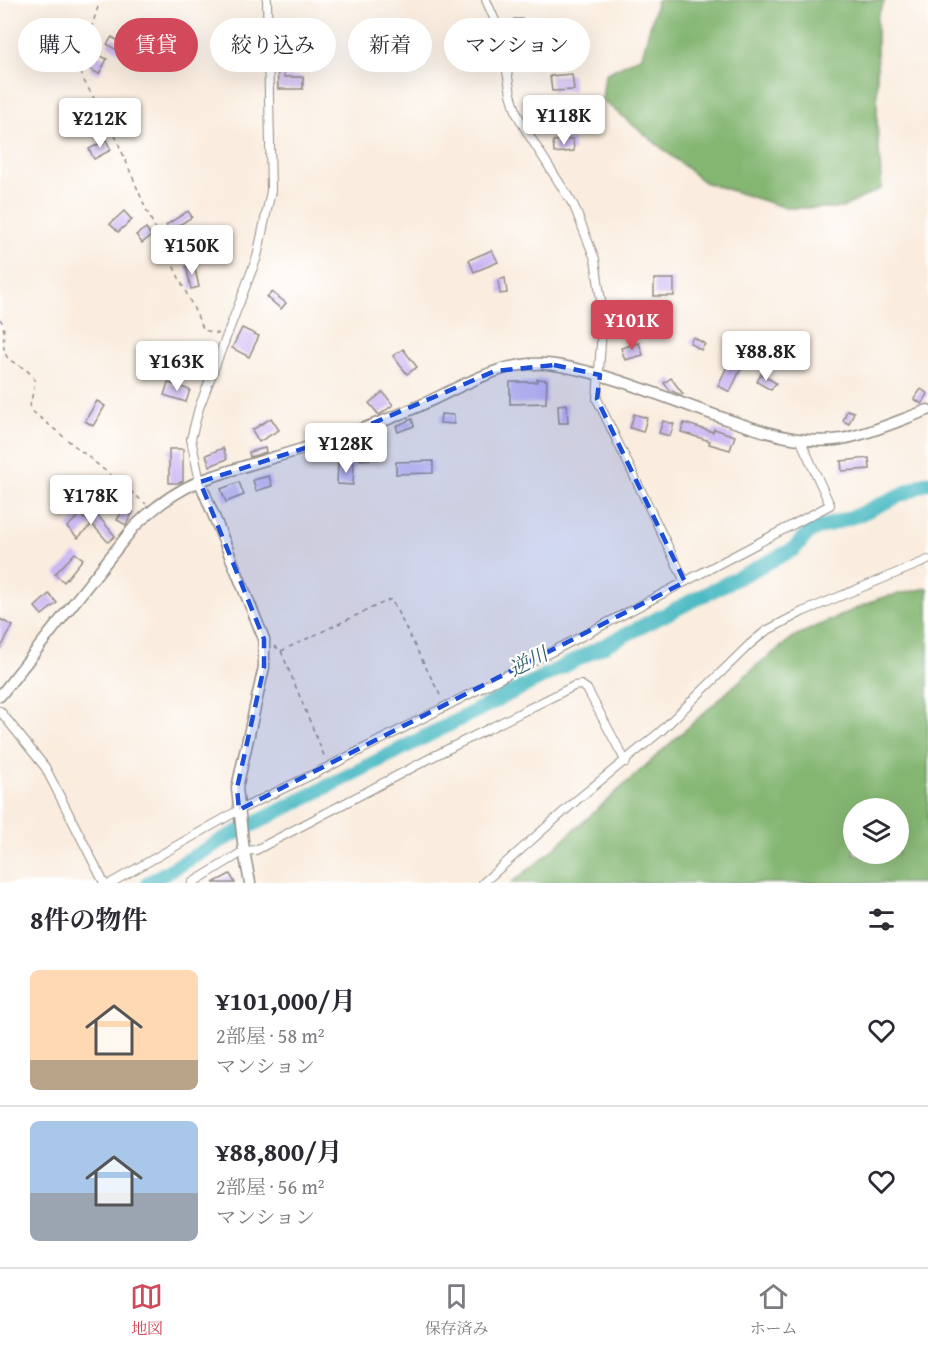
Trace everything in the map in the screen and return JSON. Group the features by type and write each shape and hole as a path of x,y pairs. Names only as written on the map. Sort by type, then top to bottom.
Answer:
{"street":[{"path":"250,883 237,788 264,667 264,639 200,482 191,439 199,408 225,336 257,257 271,191 267,0"},
{"path":"486,0 500,32 511,94 517,114 574,206 595,259 603,315 597,399 685,582"},
{"path":"0,696 134,527 152,509 200,482 345,435 418,407 495,371 526,364 554,365 600,375 768,434 800,439 841,439 928,410"},
{"path":"111,883 239,810 328,767 830,505 800,439"},
{"path":"483,883 578,799 661,731 766,631 802,612 928,560"},
{"path":"192,883 244,851 256,850 440,753 574,686 587,689 626,762"},
{"path":"0,711 45,766 104,883"}],"path":[{"path":"98,7 90,32 76,51 75,56 84,81 114,133 146,209 204,330 225,336"},
{"path":"0,319 4,324 7,358 32,373 34,379 30,407 32,411 152,509"},
{"path":"328,767 281,651 392,599 446,706"}],"highlighted area":[{"path":"554,365 600,375 597,399 685,582 239,810 237,788 264,667 264,639 200,482 345,435 495,371"}],"green space":[{"path":"657,0 885,0 877,17 877,125 882,188 842,208 787,208 704,182 602,100 605,74 642,56"},
{"path":"928,588 928,883 511,883 542,859 756,666 795,636 880,598"}],"building":[{"path":"112,37 114,38 114,48 107,44"},
{"path":"102,56 107,59 102,68"},
{"path":"278,72 284,72 284,77 303,77 303,89 278,89"},
{"path":"572,74 574,90 552,91 550,76"},
{"path":"86,106 93,115 86,120 79,111"},
{"path":"540,108 563,109 562,126 539,125"},
{"path":"573,139 574,151 554,153 553,141"},
{"path":"106,140 111,150 94,159 89,149"},
{"path":"124,211 132,220 118,232 110,224"},
{"path":"188,211 192,217 170,231 166,225"},
{"path":"146,228 151,236 142,243 136,235"},
{"path":"210,233 218,239 208,252 200,246"},
{"path":"492,250 498,262 474,272 469,260"},
{"path":"194,264 199,287 191,289 186,266"},
{"path":"505,278 507,293 500,294 498,280"},
{"path":"654,279 674,279 674,296 654,296"},
{"path":"272,292 286,303 281,309 267,297"},
{"path":"242,328 259,336 249,357 232,348"},
{"path":"693,337 705,344 701,350 690,343"},
{"path":"639,343 643,355 625,360 621,348"},
{"path":"184,348 203,349 202,359 183,358"},
{"path":"403,349 417,367 407,374 393,356"},
{"path":"730,360 742,366 730,392 718,386"},
{"path":"761,374 776,383 771,390 757,382"},
{"path":"671,378 683,394 669,390 664,383"},
{"path":"537,379 547,380 546,403 510,404 510,382 537,382"},
{"path":"168,383 190,390 186,402 164,395"},
{"path":"921,389 928,394 922,404 914,399"},
{"path":"383,392 393,405 379,415 369,403"},
{"path":"97,401 105,406 93,426 85,421"},
{"path":"567,404 568,423 559,423 558,405"},
{"path":"847,410 854,412 849,424 843,421"},
{"path":"441,414 454,415 454,424 440,423"},
{"path":"634,414 647,418 643,432 630,428"},
{"path":"271,418 279,430 259,442 252,430"},
{"path":"412,419 414,426 398,432 396,426"},
{"path":"663,421 674,424 670,436 659,433"},
{"path":"684,423 735,436 730,450 681,432"},
{"path":"375,441 376,459 360,460 359,442"},
{"path":"223,448 227,459 210,466 206,455"},
{"path":"265,448 266,452 250,457 249,452"},
{"path":"169,449 183,449 183,481 179,483 169,483"},
{"path":"869,458 870,469 842,471 841,461"},
{"path":"433,461 433,473 396,474 396,462"},
{"path":"338,462 354,463 353,485 337,484"},
{"path":"269,476 272,486 256,491 253,480"},
{"path":"239,482 244,495 226,502 221,489"},
{"path":"124,508 133,512 126,525 117,520"},
{"path":"94,511 115,536 108,542 92,524 78,538 67,527 80,515 84,519"},
{"path":"75,553 83,559 64,582 55,574"},
{"path":"49,594 57,603 42,615 35,607"},
{"path":"0,619 13,626 0,649"},
{"path":"230,874 235,883 213,883"}],"waterway":[{"name":"逆川","path":"148,883 224,839 794,549 810,531 858,515 928,482"}]}
